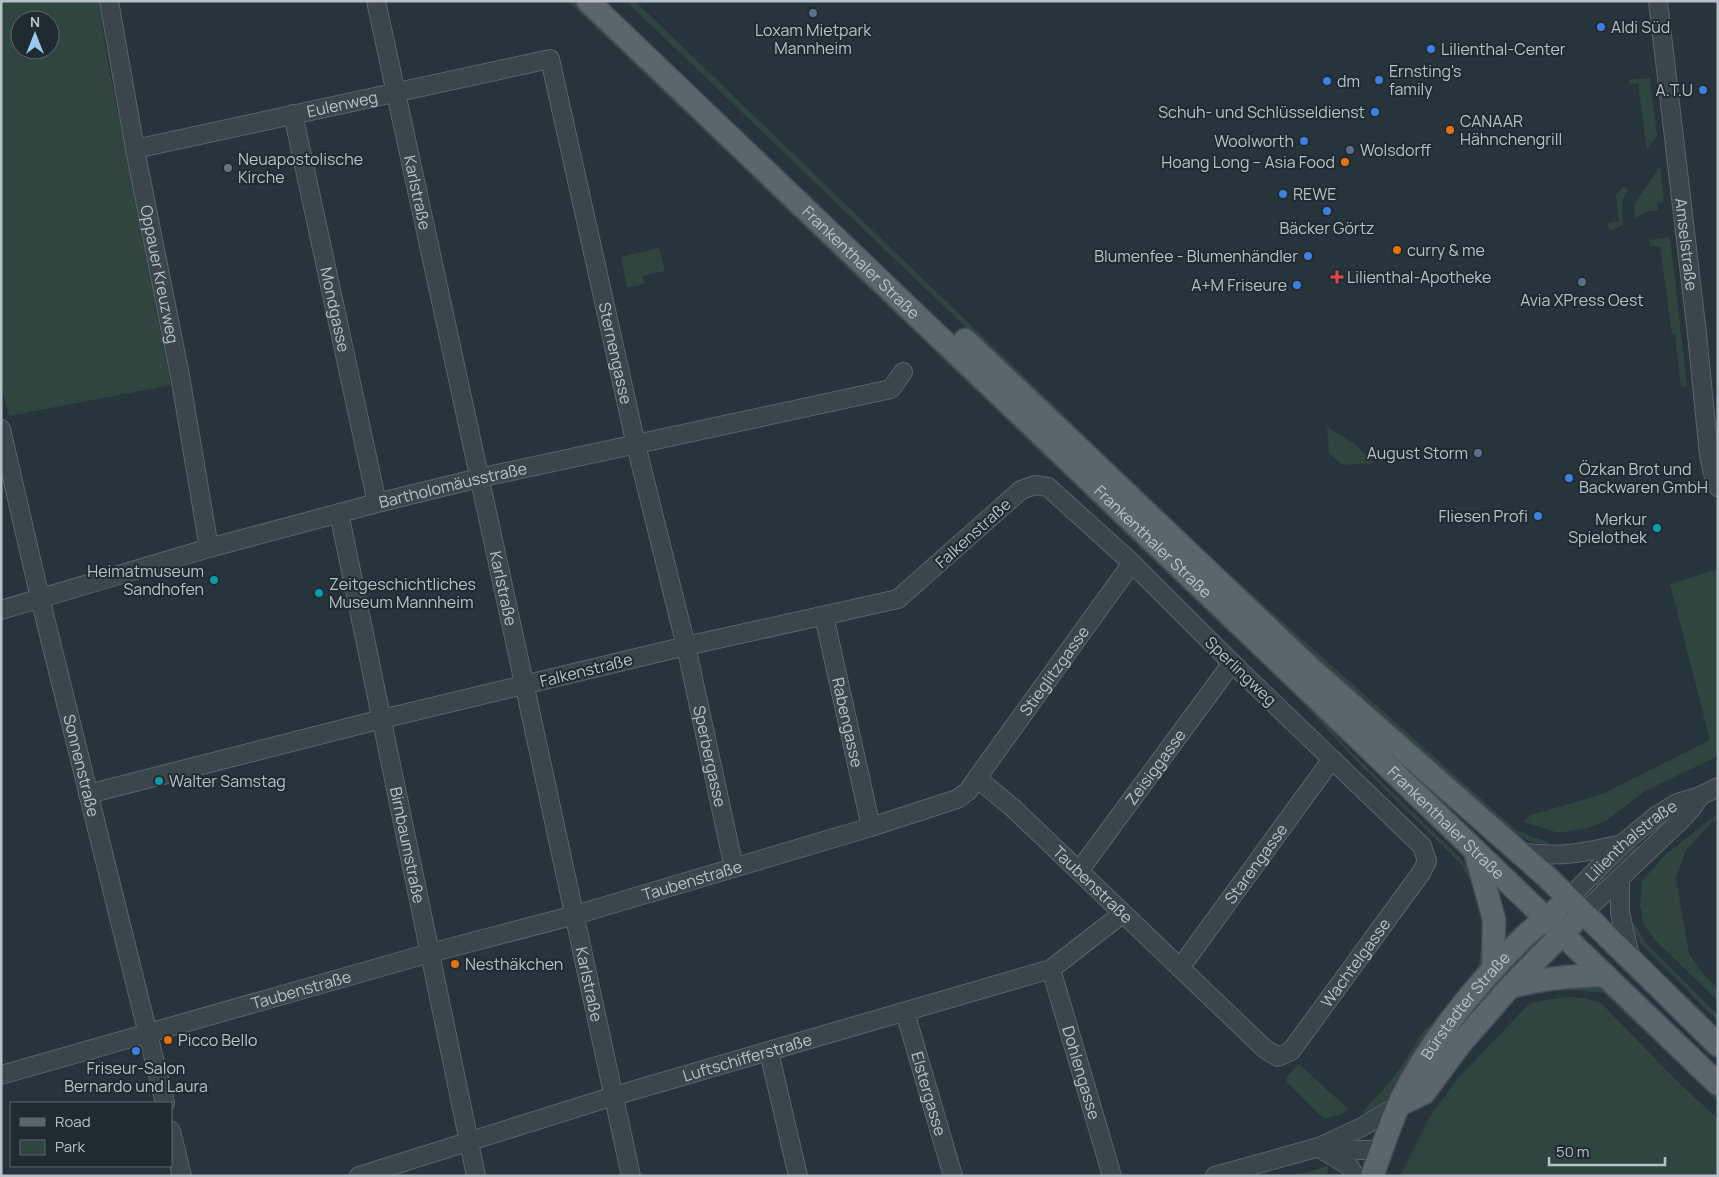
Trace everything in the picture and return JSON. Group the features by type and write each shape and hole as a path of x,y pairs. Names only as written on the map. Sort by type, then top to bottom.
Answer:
{"main road":[{"name":"Frankenthaler Straße","path":"588,1 1306,687 1718,1084"},
{"name":"Frankenthaler Straße","path":"609,1 1311,669 1520,852 1718,1045"},
{"path":"1475,851 1494,918 1493,969"},
{"path":"1554,927 1576,905"},
{"name":"Bürstadter Straße","path":"1372,1176 1399,1104 1418,1069 1442,1032 1493,969 1526,934 1554,927"},
{"name":"Bürstadter Straße","path":"1399,1104 1424,1093 1461,1043 1510,987 1554,927"},
{"path":"1510,987 1562,976 1605,975"}],"street":[{"name":"Oppauer Kreuzweg","path":"109,1 135,149 180,376 209,548"},
{"name":"Karlstraße","path":"376,1 479,478 526,685 631,1176"},
{"name":"Amselstraße","path":"1658,1 1697,334 1708,448 1718,488"},
{"name":"Eulenweg","path":"135,149 550,59"},
{"name":"Sternengasse","path":"550,59 636,445 686,646"},
{"name":"Mondgasse","path":"293,114 377,503"},
{"name":"Bartholomäusstraße","path":"1,610 209,548 377,503 479,478 891,389 903,372"},
{"name":"Sonnenstraße","path":"1,429 40,598 164,1102"},
{"name":"Falkenstraße","path":"88,794 382,719 686,646 898,600 1020,490 1035,485 1048,487"},
{"name":"Sperlingweg","path":"1048,487 1132,563 1232,663 1422,846 1427,861"},
{"name":"Birnbaumstraße","path":"339,513 476,1176"},
{"name":"Stieglitzgasse","path":"977,778 1132,563"},
{"name":"Rabengasse","path":"824,616 871,827"},
{"name":"Sperbergasse","path":"686,646 734,868"},
{"name":"Zeisiggasse","path":"1079,871 1232,663"},
{"name":"Starengasse","path":"1180,968 1332,759"},
{"name":"Taubenstraße","path":"1,1075 430,953 575,915 871,827 957,799 968,791 977,778 1013,808 1265,1049 1278,1057"},
{"name":"Lilienthalstraße","path":"1576,905 1622,844 1656,816 1677,803 1700,796 1718,787"},
{"name":"Lilienthalstraße","path":"1576,905 1620,878 1681,820 1700,796"},
{"path":"1520,852 1560,856 1622,844"},
{"name":"Wachtelgasse","path":"1278,1057 1291,1051 1421,873 1427,861"},
{"path":"1620,878 1620,913 1631,960"},
{"name":"Luftschifferstraße","path":"359,1176 614,1096 1051,969 1122,914"},
{"name":"Dohlengasse","path":"1051,969 1112,1176"},
{"name":"Elstergasse","path":"905,1012 953,1176"},
{"path":"769,1052 798,1176"},
{"path":"1215,1176 1319,1147 1362,1127 1399,1104"},
{"path":"172,1135 182,1176"},
{"path":"1319,1147 1381,1150"},
{"path":"1319,1147 1349,1166 1355,1176"}],"green space":[{"path":"1,1 99,1 106,52 171,385 9,416 1,385"},
{"path":"568,1 575,1 1309,704 1349,750 1459,858 1472,875 1477,892 1460,863 1361,766 1306,706"},
{"path":"626,1 635,1 1215,561 1515,829 1547,842 1551,848 1527,840 1513,831 1449,775 1333,680"},
{"path":"1650,78 1657,135 1647,150 1638,83 1629,84 1629,80"},
{"path":"1660,166 1664,202 1657,203 1658,210 1647,212 1635,218 1634,204"},
{"path":"1623,187 1628,190 1622,201 1623,225 1610,231 1607,223 1619,221 1616,195"},
{"path":"1670,237 1687,386 1681,387 1675,334 1672,334 1660,246 1650,246 1649,240"},
{"path":"659,248 665,271 643,276 644,284 627,288 621,257"},
{"path":"1327,427 1355,444 1374,463 1342,465 1329,453"},
{"path":"1718,569 1718,756 1645,791 1606,821 1584,829 1559,833 1523,822 1531,815 1600,795 1710,740 1670,584"},
{"path":"1718,815 1718,819 1712,822 1686,850 1676,878 1689,954 1718,990 1718,1001 1654,939 1643,922 1640,905 1642,881 1664,856"},
{"path":"1635,844 1640,849 1601,890 1594,884 1617,860"},
{"path":"1632,924 1635,924 1645,942 1718,1015 1718,1021 1641,944"},
{"path":"1484,934 1486,962 1413,1055 1381,1107 1368,1118 1363,1111 1389,1083 1419,1037 1477,972"},
{"path":"1587,984 1608,989 1718,1094 1718,1102 1604,993 1564,989"},
{"path":"1566,997 1585,998 1601,1003 1677,1081 1718,1119 1718,1176 1400,1176 1429,1118 1457,1079 1530,1003"},
{"path":"1299,1064 1348,1109 1345,1113 1324,1119 1287,1082 1286,1077"},
{"path":"1328,1166 1328,1172 1325,1176 1293,1176"}],"place":[{"name":"Loxam Mietpark Mannheim","path":"813,13"},
{"name":"Aldi Süd","path":"1601,27"},
{"name":"Lilienthal-Center","path":"1431,49"},
{"name":"Ernsting's family","path":"1379,80"},
{"name":"dm","path":"1327,81"},
{"name":"A.T.U","path":"1703,90"},
{"name":"Schuh- und Schlüsseldienst","path":"1375,112"},
{"name":"CANAAR Hähnchengrill","path":"1450,130"},
{"name":"Woolworth","path":"1304,141"},
{"name":"Wolsdorff","path":"1350,150"},
{"name":"Hoang Long – Asia Food","path":"1345,162"},
{"name":"Neuapostolische Kirche","path":"228,168"},
{"name":"REWE","path":"1283,194"},
{"name":"Bäcker Görtz","path":"1327,211"},
{"name":"curry & me","path":"1397,250"},
{"name":"Blumenfee - Blumenhändler","path":"1308,256"},
{"name":"Lilienthal-Apotheke","path":"1337,277"},
{"name":"Avia XPress Oest","path":"1582,282"},
{"name":"A+M Friseure","path":"1297,285"},
{"name":"August Storm","path":"1478,453"},
{"name":"Özkan Brot und Backwaren GmbH","path":"1569,478"},
{"name":"Fliesen Profi","path":"1538,516"},
{"name":"Merkur Spielothek","path":"1657,528"},
{"name":"Heimatmuseum Sandhofen","path":"214,580"},
{"name":"Zeitgeschichtliches Museum Mannheim","path":"319,593"},
{"name":"Walter Samstag","path":"159,781"},
{"name":"Nesthäkchen","path":"455,964"},
{"name":"Picco Bello","path":"168,1040"},
{"name":"Friseur-Salon Bernardo und Laura","path":"136,1051"}]}
